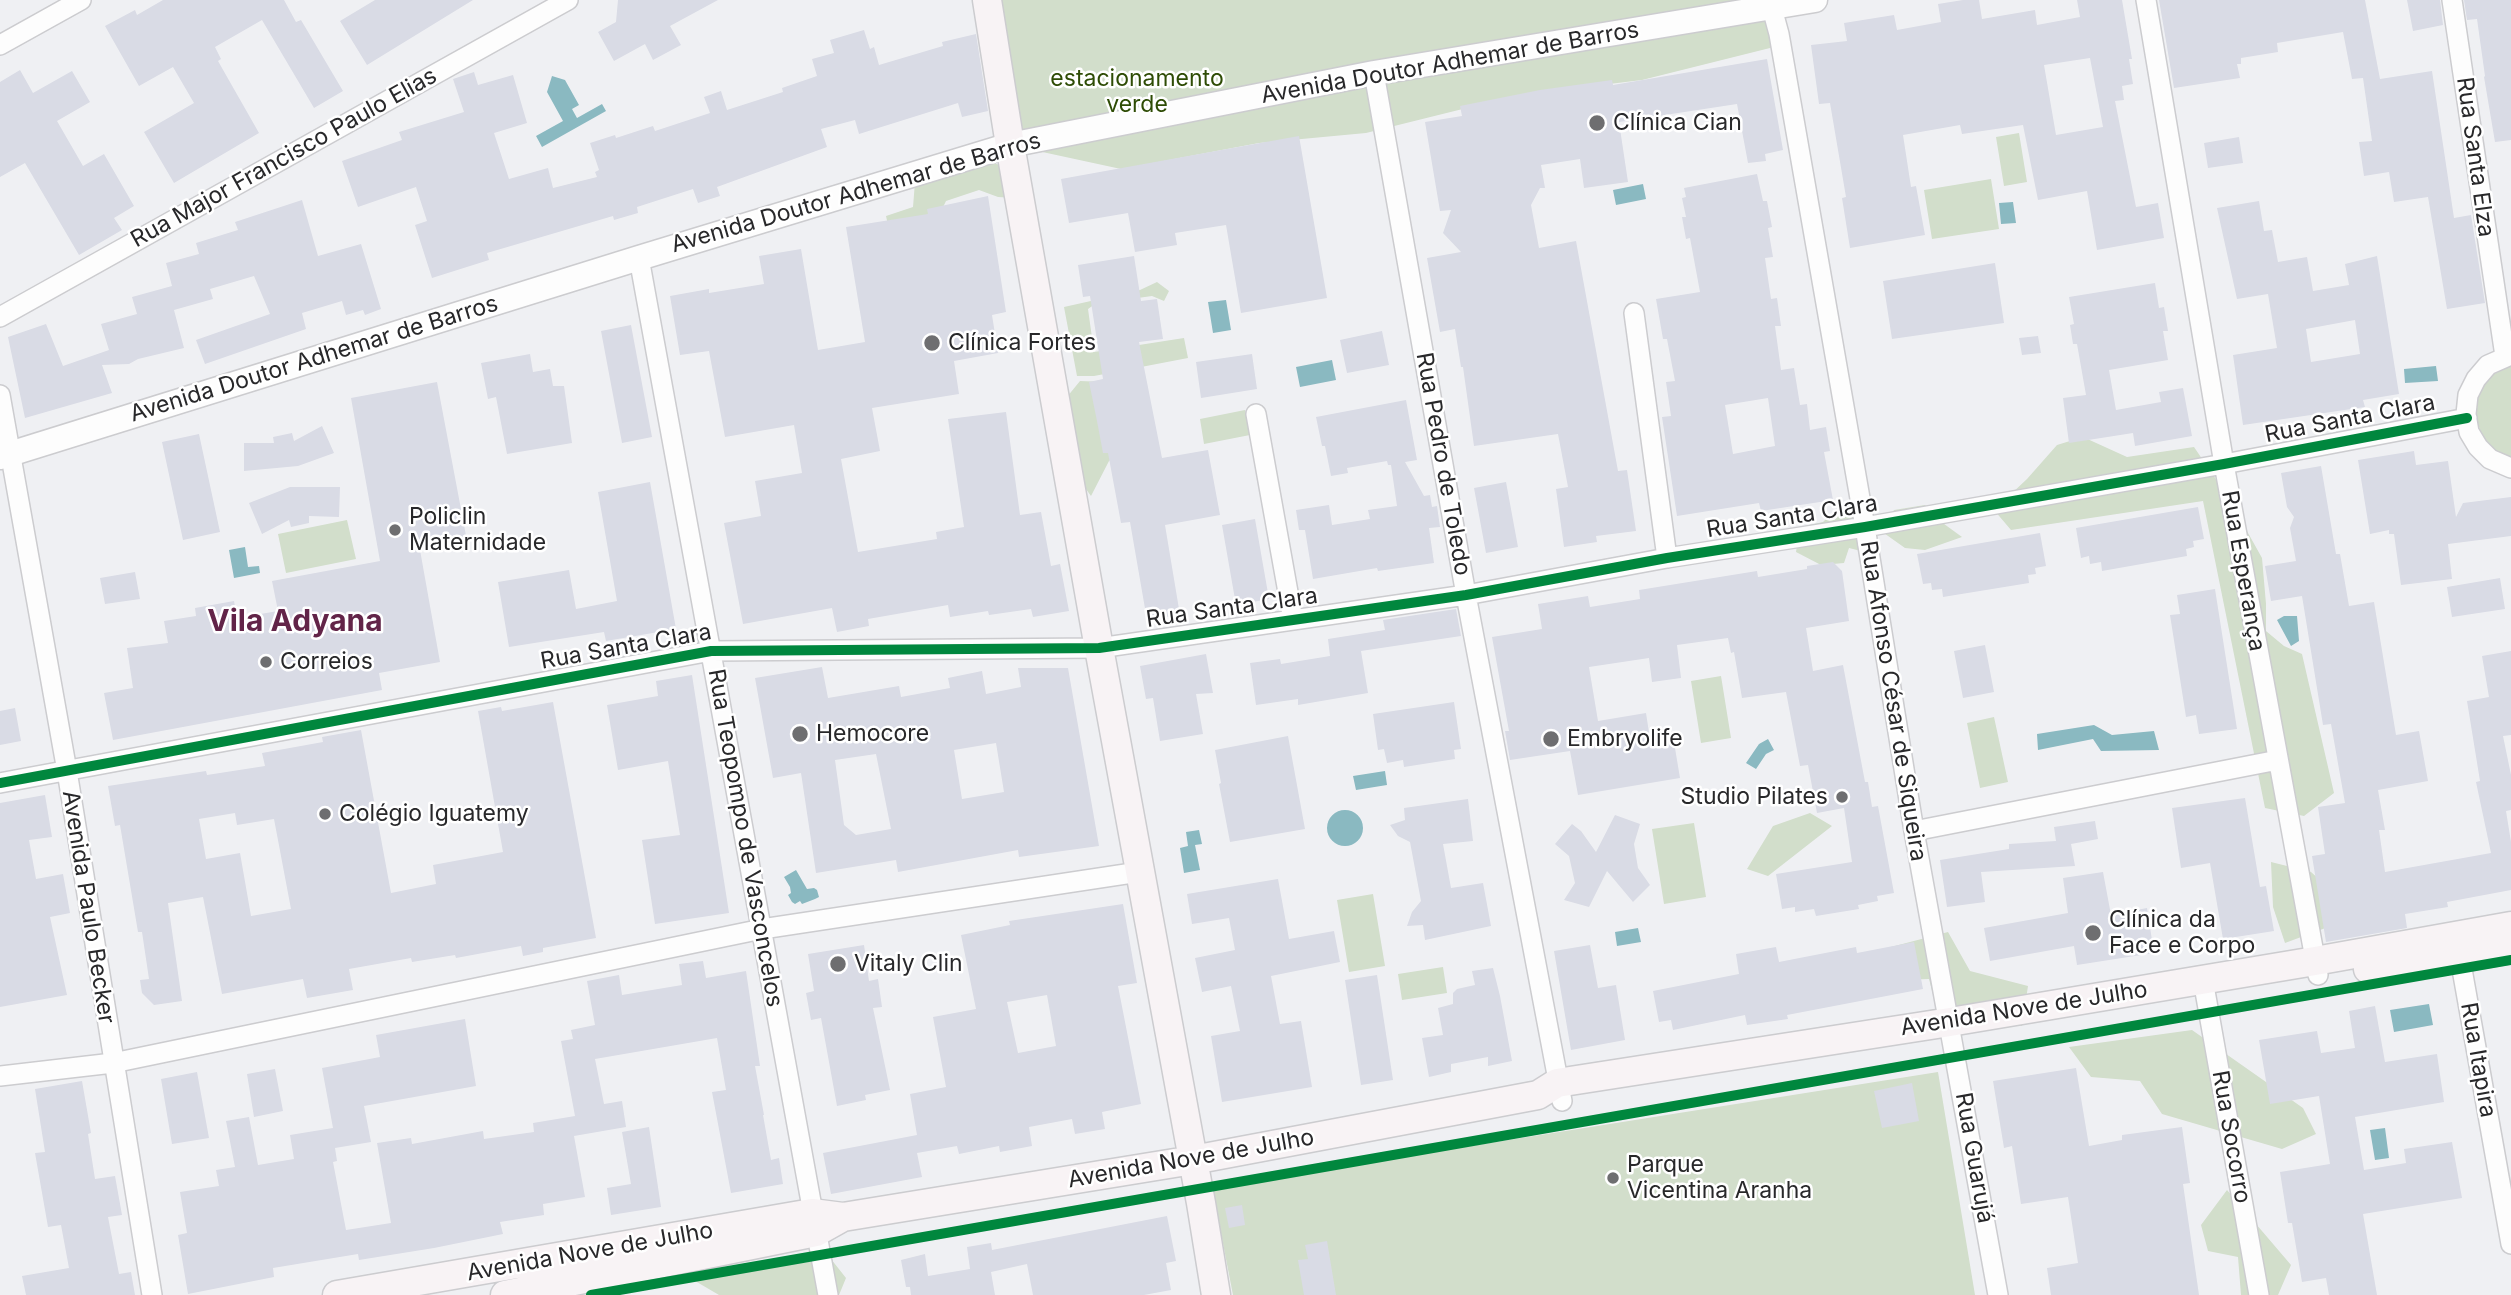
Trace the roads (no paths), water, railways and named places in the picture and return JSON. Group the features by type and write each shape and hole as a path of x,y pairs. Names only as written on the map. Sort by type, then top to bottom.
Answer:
{"main road":[{"path":"987,0 1010,145 1216,1295"},
{"name":"Avenida Nove de Julho","path":"505,1295 814,1222 1193,1160 1553,1093 2317,968 2511,926"},
{"name":"Avenida Nove de Julho","path":"2317,968 2460,958 2511,950"},
{"name":"Avenida Nove de Julho","path":"354,1294 578,1277"}],"street":[{"path":"0,45 81,0"},
{"name":"Rua Major Francisco Paulo Elias","path":"0,317 568,0"},
{"name":"Avenida Doutor Adhemar de Barros","path":"5,456 1010,145 1374,73 1815,0"},
{"name":"Rua Esperança","path":"2146,0 2224,464 2317,968"},
{"name":"Rua Santa Elza","path":"2452,0 2508,356"},
{"name":"Rua Afonso César de Siqueira","path":"1772,8 1779,34 1914,831 1951,1029"},
{"name":"Rua Pedro de Toledo","path":"1374,73 1553,1093"},
{"name":"Rua Teopompo de Vasconcelos","path":"639,258 828,1295"},
{"path":"1634,313 1667,558"},
{"path":"2508,356 2488,365 2476,379 2468,395 2467,418 2469,432 2478,447 2490,459 2511,468"},
{"name":"Avenida Paulo Becker","path":"0,396 5,456 67,771 152,1295"},
{"path":"1256,414 1293,620"},
{"name":"Rua Santa Clara","path":"0,783 712,651 1099,648 1466,595 1667,558 1864,527 2224,464 2467,418"},
{"path":"1914,831 2278,760"},
{"path":"0,1076 113,1063 762,929 1139,872"},
{"name":"Rua Itapira","path":"2460,958 2511,1244"},
{"name":"Rua Socorro","path":"2204,987 2259,1295"},
{"name":"Rua Guarujá","path":"1951,1029 1998,1295"}],"water":[{"path":"552,76 565,80 579,105 572,109 577,118 602,104 606,111 542,147 536,136 563,121 547,92"},
{"path":"1643,184 1646,199 1616,205 1613,190"},
{"path":"2013,202 2016,223 2001,224 1999,203"},
{"path":"1226,300 1231,330 1213,333 1208,302"},
{"path":"1332,360 1336,380 1300,387 1296,367"},
{"path":"2436,366 2438,381 2405,383 2404,369"},
{"path":"245,547 248,567 259,566 260,573 234,578 229,550"},
{"path":"2284,616 2297,616 2299,641 2291,646 2277,620"},
{"path":"2094,725 2112,735 2154,731 2159,750 2101,751 2093,739 2038,750 2037,734"},
{"path":"1768,739 1774,750 1766,754 1756,769 1746,763 1759,744"},
{"path":"1385,771 1387,785 1356,790 1353,776"},
{"path":"1345,810 1358,815 1363,828 1358,841 1345,846 1332,841 1327,828 1332,815"},
{"path":"1199,830 1202,844 1195,845 1200,870 1184,873 1180,848 1188,846 1186,832"},
{"path":"796,870 807,889 817,890 819,897 802,904 800,901 795,904 792,902 788,895 791,893 790,887 784,877"},
{"path":"1638,928 1641,942 1617,946 1615,932"},
{"path":"2429,1004 2433,1025 2394,1032 2390,1010"},
{"path":"2385,1128 2389,1158 2375,1160 2370,1130"}],"place":[{"name":"Clínica Cian","path":"1597,123"},
{"name":"Clínica Fortes","path":"932,343"},
{"name":"Policlin Maternidade","path":"395,530"},
{"name":"Correios","path":"266,662"},
{"name":"Hemocore","path":"800,734"},
{"name":"Embryolife","path":"1551,739"},
{"name":"Studio Pilates","path":"1842,797"},
{"name":"Colégio Iguatemy","path":"325,814"},
{"name":"Clínica da Face e Corpo","path":"2093,933"},
{"name":"Vitaly Clin","path":"838,964"},
{"name":"Parque Vicentina Aranha","path":"1613,1178"}],"district":[{"name":"Vila Adyana","path":"295,622"}],"park label":[{"name":"estacionamento verde","path":"1137,92"}]}
